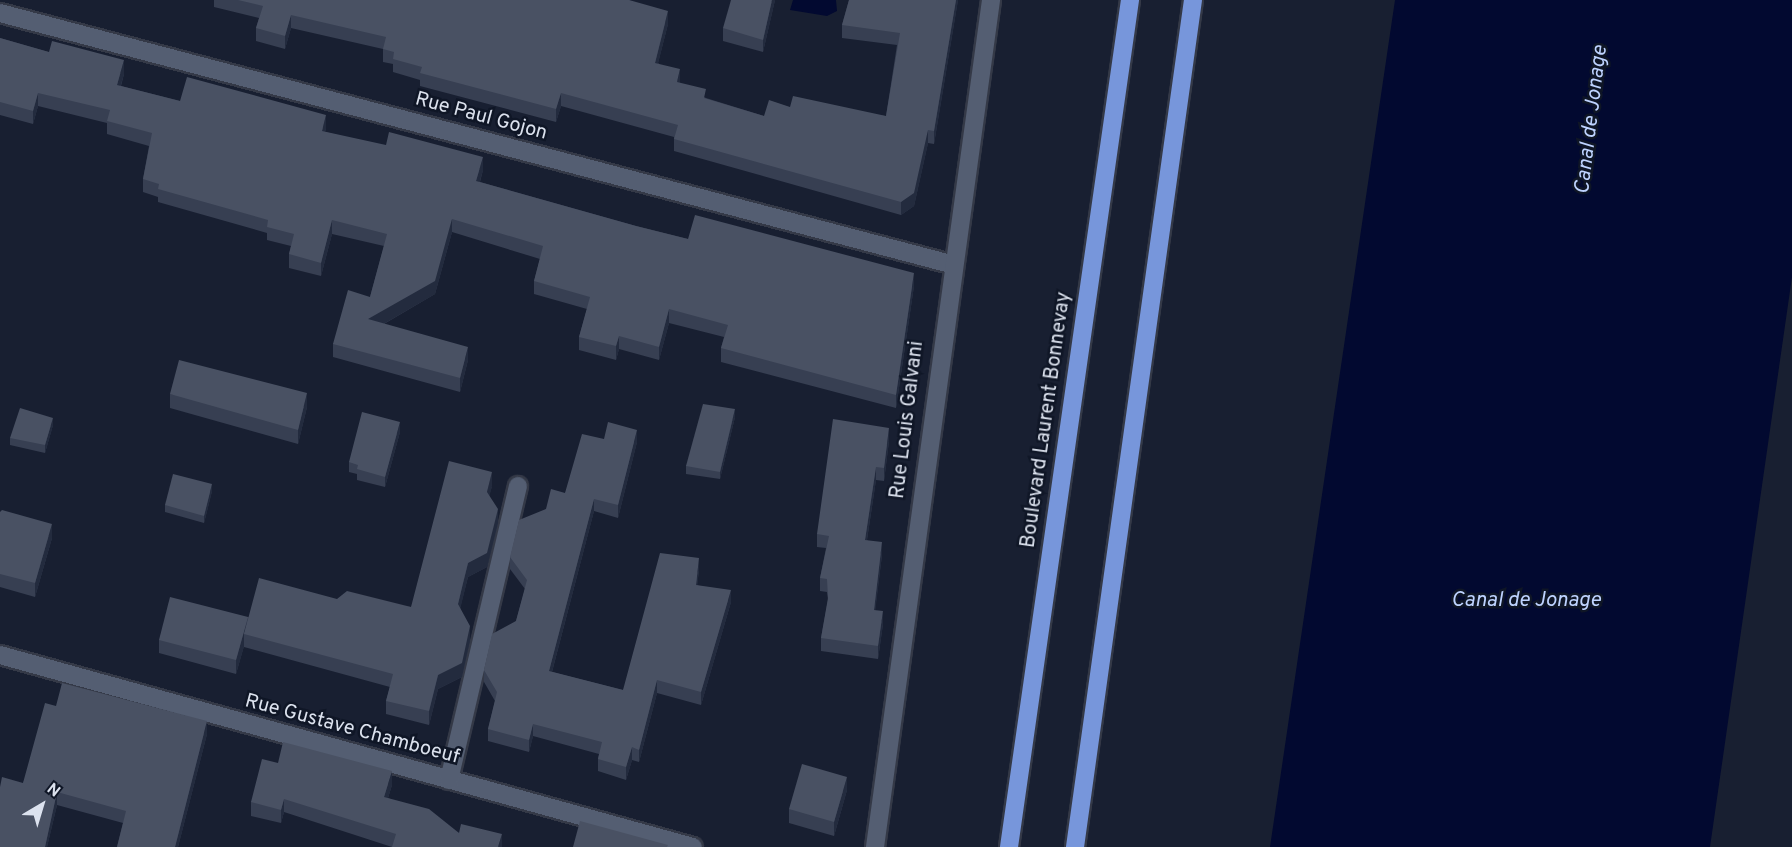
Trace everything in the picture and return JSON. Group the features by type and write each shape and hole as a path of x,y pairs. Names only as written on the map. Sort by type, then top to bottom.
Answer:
{"highway":[{"name":"Boulevard Laurent Bonnevay","path":"1009,847 1130,0"},
{"path":"1075,847 1193,0"}],"street":[{"name":"Rue Louis Galvani","path":"875,847 951,264 991,0"},
{"name":"Rue Paul Gojon","path":"0,13 951,264"},
{"path":"449,780 518,486"},
{"name":"Rue Gustave Chamboeuf","path":"1,659 693,847"}],"water":[{"path":"793,0 836,0 837,11 827,16 790,10"},
{"name":"Canal de Jonage","path":"1395,0 1792,0 1792,277 1710,847 1270,847"}],"building":[{"path":"238,0 629,0 668,11 655,63 680,69 677,82 706,89 704,98 764,116 769,100 790,107 793,96 886,116 900,33 842,25 849,0 956,0 934,131 928,130 914,193 901,202 674,139 678,125 561,93 556,109 420,73 422,67 393,59 394,52 383,49 386,37 291,15 285,36 256,28 263,6"},
{"path":"731,0 772,0 763,40 723,28"},
{"path":"0,38 49,52 52,41 124,60 117,85 180,101 187,77 326,115 322,131 386,145 389,132 483,157 476,181 636,226 688,239 695,215 914,273 896,395 721,348 728,325 669,309 659,347 619,336 616,346 579,337 590,297 534,281 543,246 452,219 435,281 368,319 468,347 460,378 333,344 348,290 370,297 387,234 332,220 321,263 289,254 294,234 267,227 268,220 158,189 159,184 143,179 152,133 107,121 110,110 38,93 33,111 0,102"},
{"path":"179,360 307,393 298,430 170,394"},
{"path":"703,404 735,409 720,472 686,466"},
{"path":"20,408 53,418 45,445 10,438"},
{"path":"362,412 400,422 385,477 357,469 358,465 349,462"},
{"path":"833,419 889,428 884,468 876,467 865,540 882,542 874,610 883,611 878,646 821,638 828,598 827,579 820,578 829,536 817,534"},
{"path":"608,422 637,430 618,505 594,499 549,671 623,690 660,553 699,558 696,585 731,590 701,692 657,680 639,750 632,747 626,767 598,759 602,742 533,724 529,740 488,729 497,692 484,670 492,634 516,621 527,580 510,557 519,520 546,509 551,489 565,493 582,434 604,439"},
{"path":"449,461 492,472 487,492 498,509 487,553 468,563 458,604 470,626 462,663 438,675 429,711 386,701 393,674 244,634 259,578 337,599 347,591 411,607"},
{"path":"173,474 212,484 204,516 165,505"},
{"path":"2,510 52,524 35,583 0,574 0,512"},
{"path":"170,597 248,617 236,660 159,640"},
{"path":"62,683 207,721 175,847 117,847 126,811 57,792 45,847 0,847 2,777 23,783 45,703 56,706"},
{"path":"283,742 392,771 384,797 429,809 459,833 461,824 502,834 498,847 392,847 396,834 284,799 281,810 251,802 262,759 278,763"},
{"path":"802,764 847,777 834,822 789,809"},
{"path":"580,821 668,845 667,847 573,847"}]}
